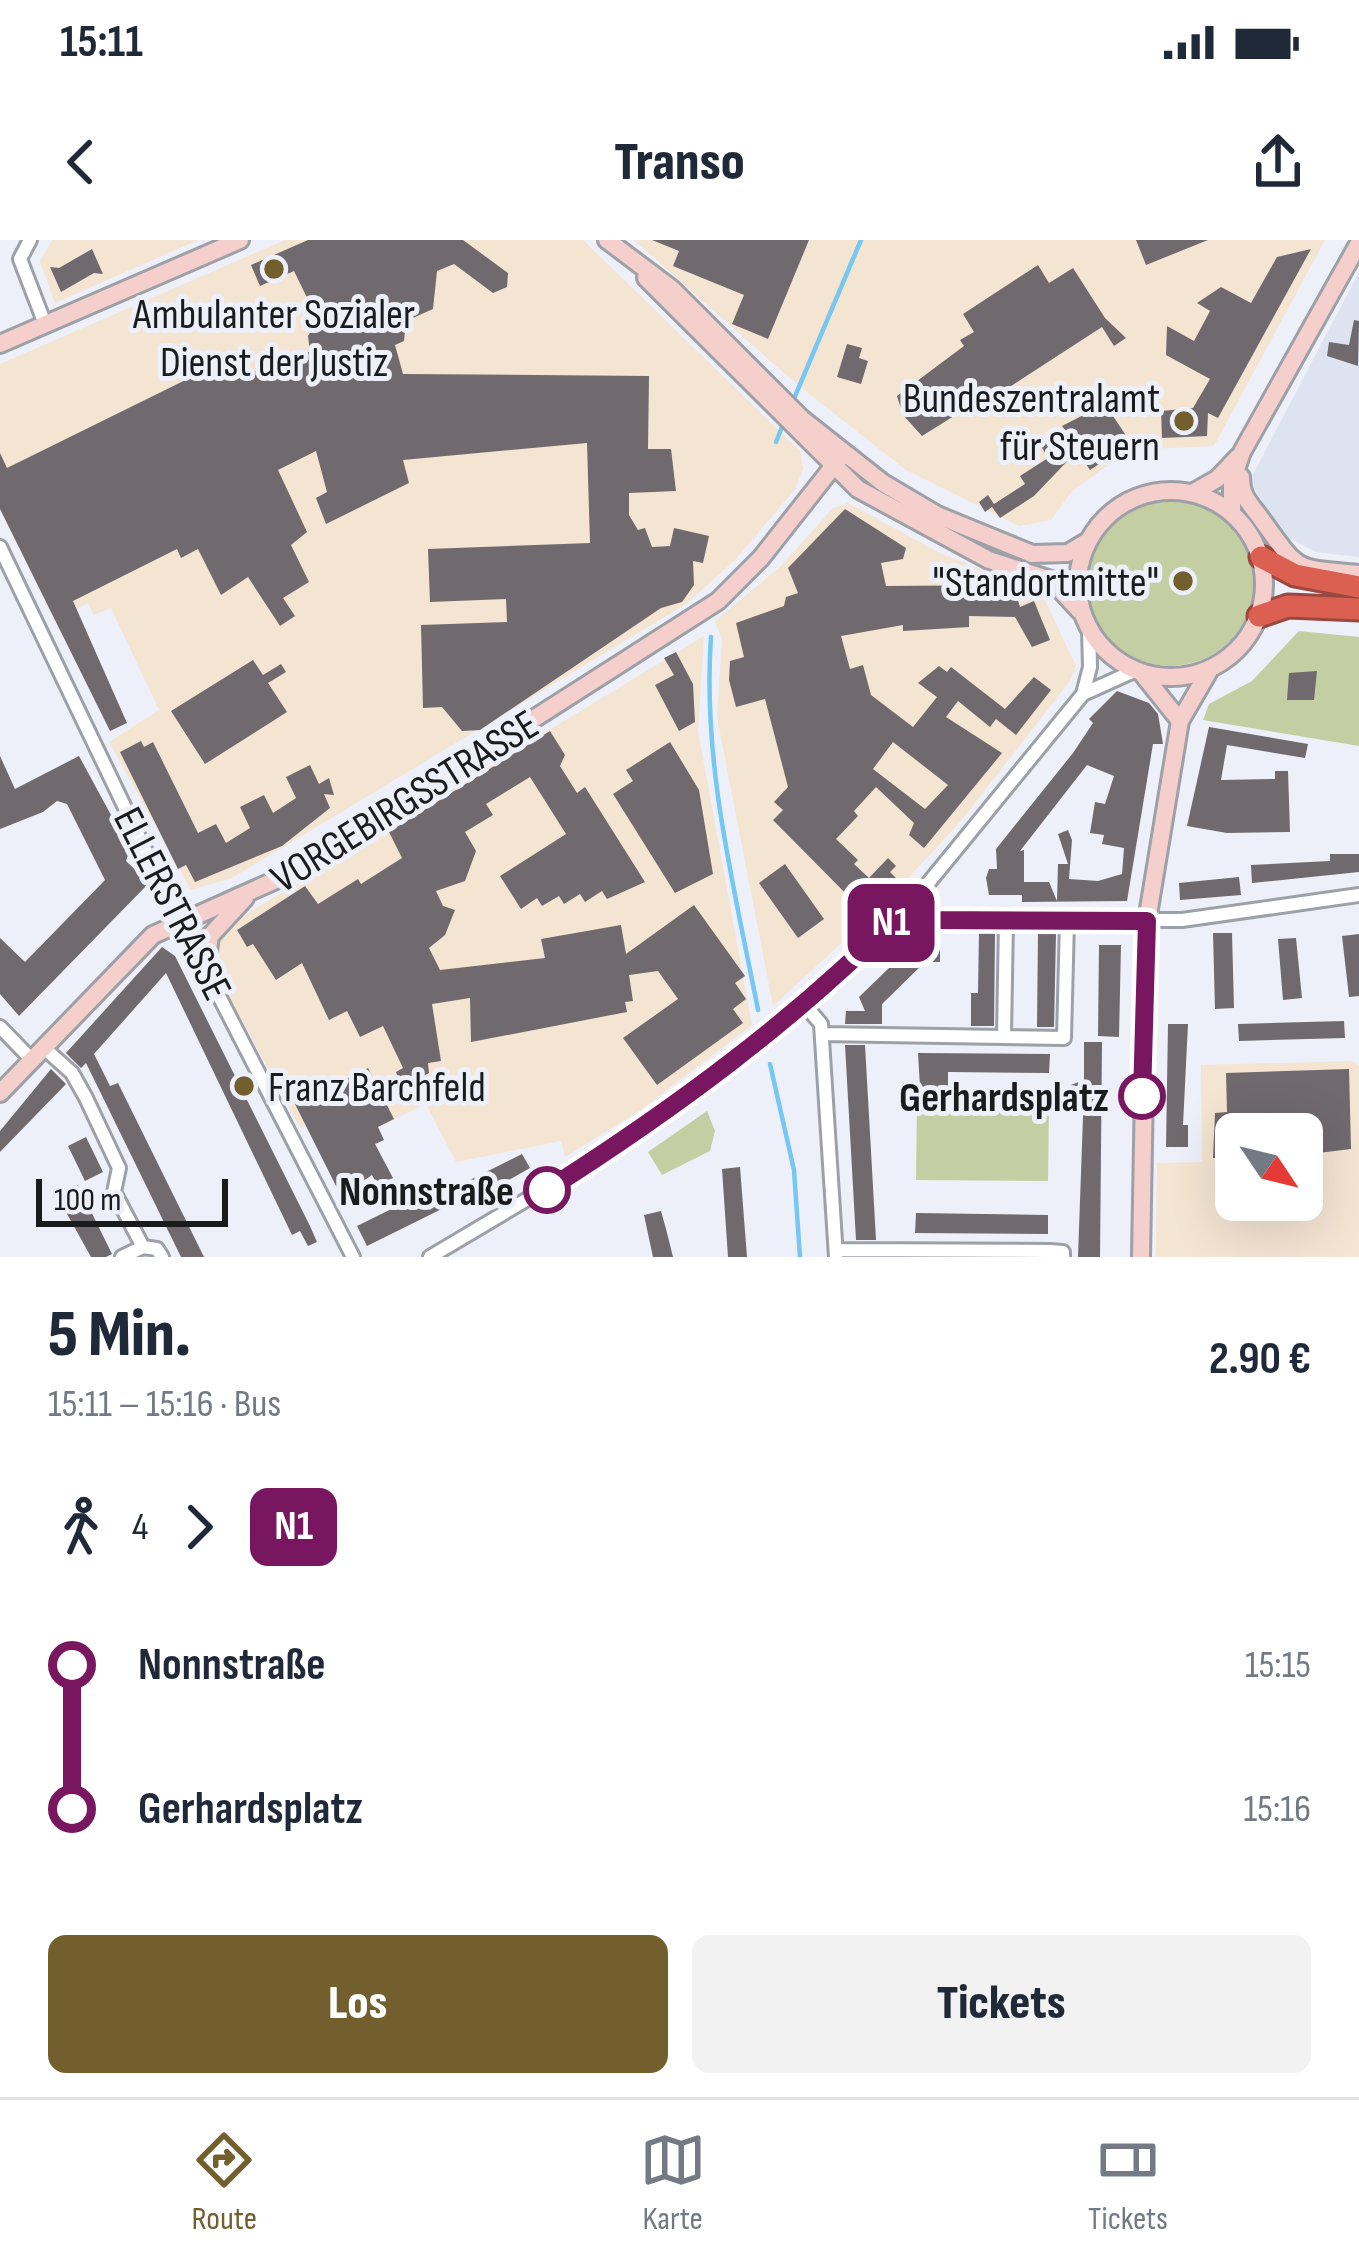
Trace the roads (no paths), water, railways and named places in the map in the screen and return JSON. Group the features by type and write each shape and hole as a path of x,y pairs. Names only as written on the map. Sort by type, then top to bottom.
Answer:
{"highway":[{"path":"1261,557 1307,578 1359,586"},
{"path":"1259,616 1288,606 1359,609"}],"street":[{"path":"31,240 20,259 45,324"},
{"path":"0,344 240,240"},
{"path":"607,240 672,290 763,391 837,461 858,490 989,560 1052,580 1100,646 1138,674 1180,721"},
{"path":"1232,513 1232,481 1243,452 1359,243"},
{"path":"837,461 938,515 1032,554 1068,553 1088,541 1119,505 1144,493 1194,492 1217,479 1243,452"},
{"path":"1243,452 1241,491 1286,558 1300,565 1359,574"},
{"name":"VORGEBIRGSSTRASSE","path":"0,1093 153,934 296,871 704,611 758,562 837,461"},
{"path":"808,501 858,490"},
{"path":"1141,1257 1147,921 1180,721 1209,671 1230,655 1259,616 1261,557 1232,513 1194,492"},
{"path":"1083,694 1086,622 1080,578 1088,541"},
{"name":"ELLERSTRASSE","path":"0,547 353,1257"},
{"path":"430,1257 620,1144 804,1004 900,914 969,838 1083,694 1138,674 1209,671"},
{"path":"900,914 921,920 1147,921 1359,895"},
{"path":"206,966 210,936 247,896"},
{"path":"1004,1036 1006,920"},
{"path":"822,1034 1064,1037 1067,921"},
{"path":"804,1004 821,1024 836,1253 1063,1254"},
{"path":"0,1027 72,1073 119,1168 114,1192 142,1247"},
{"path":"122,1257 142,1247 158,1249 162,1257"}],"waterway":[{"path":"793,401 861,240"},
{"path":"776,442 784,422"},
{"path":"711,637 709,684 716,778 758,1010"},
{"path":"770,1064 794,1170 800,1257"}],"place":[{"name":"Ambulanter Sozialer Dienst der Justiz","path":"274,269"},
{"name":"Bundeszentralamt für Steuern","path":"1184,421"},
{"name":"\"Standortmitte\"","path":"1183,581"},
{"name":"Franz Barchfeld","path":"244,1086"},
{"name":"Gerhardsplatz","path":"1142,1096"},
{"name":"Nonnstraße","path":"547,1190"}]}
